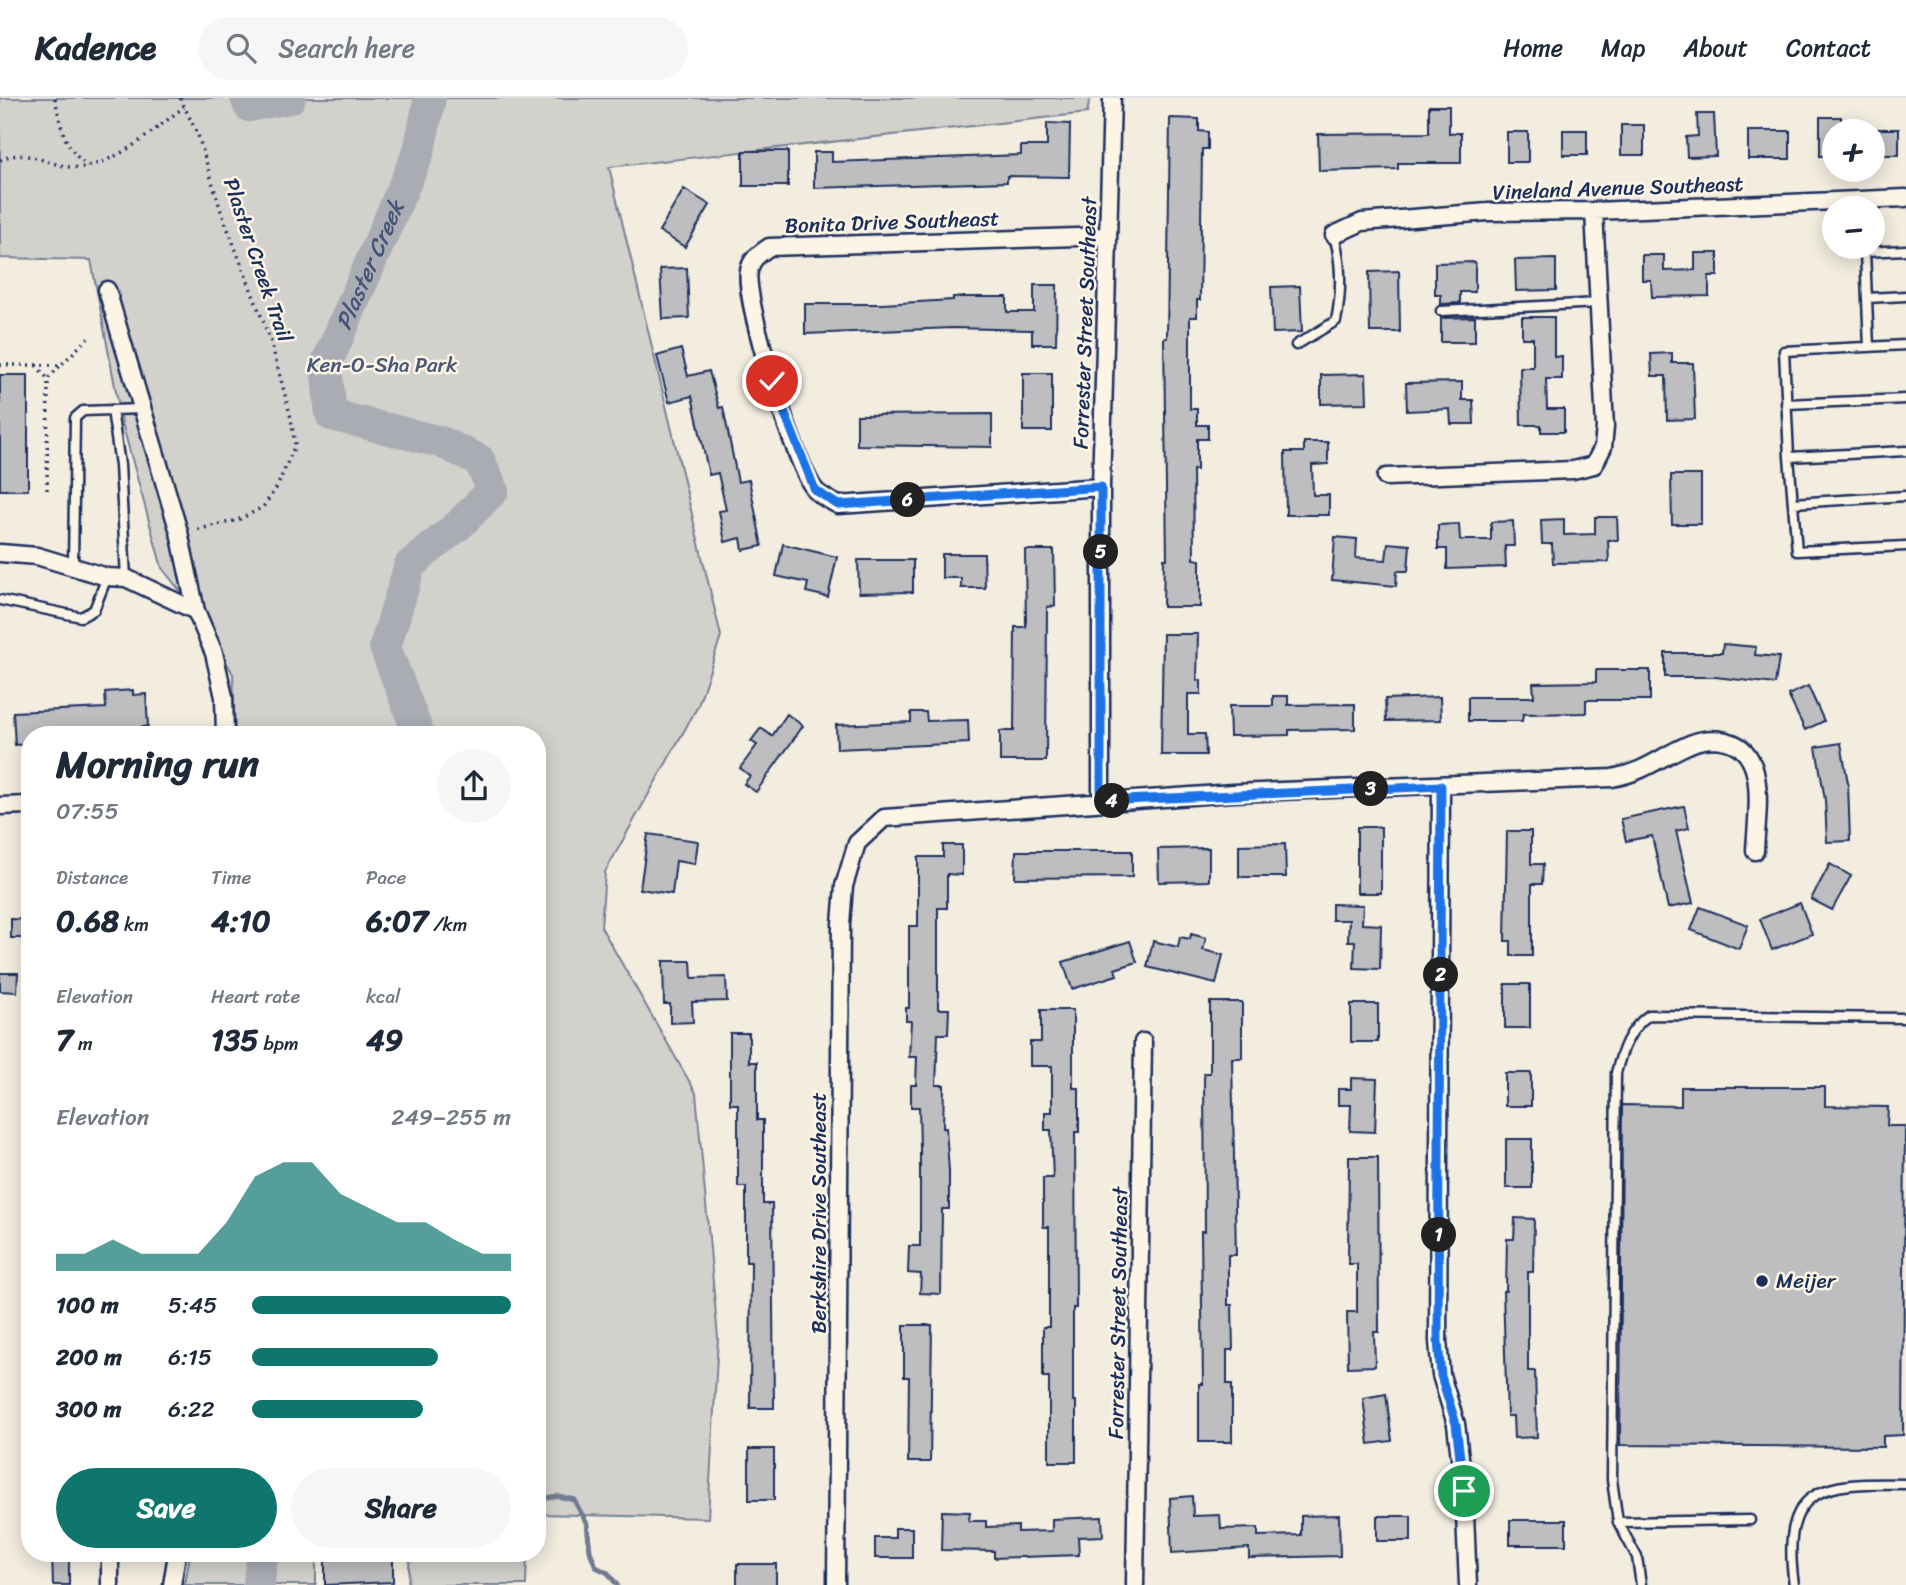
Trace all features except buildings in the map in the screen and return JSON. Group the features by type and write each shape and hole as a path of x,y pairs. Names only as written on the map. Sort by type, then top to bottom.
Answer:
{"street":[{"name":"Forrester Street Southeast","path":"1101,801 1101,487 1112,98"},
{"name":"Vineland Avenue Southeast","path":"1335,235 1362,222 1488,212 1594,211 1906,198"},
{"path":"1386,477 1573,470 1594,465 1603,447 1605,427 1594,211"},
{"name":"Bonita Drive Southeast","path":"1101,487 838,505 815,490 800,453 759,340 749,300 749,270 755,256 769,247 1108,236"},
{"path":"107,290 179,532 196,611 214,653 224,697 225,726"},
{"path":"0,553 37,556 107,577 126,578 196,611"},
{"path":"1101,801 1612,778 1637,774 1690,744 1713,738 1735,743 1749,757 1756,775 1755,851"},
{"path":"1441,786 1438,1341 1441,1376 1456,1424 1464,1491 1468,1585"},
{"name":"Berkshire Drive Southeast","path":"836,1585 841,924 844,886 858,843 884,818 1101,801"},
{"path":"0,806 21,805"},
{"name":"Forrester Street Southeast","path":"1135,1585 1143,1042"},
{"path":"110,1562 110,1585"},
{"path":"172,1585 176,1562"}],"lane":[{"path":"1296,345 1336,321 1341,296 1341,258 1335,235"},
{"path":"1869,347 1865,252 1906,250"},
{"path":"1867,298 1906,296"},
{"path":"1441,311 1599,303"},
{"path":"1906,345 1784,351 1797,551 1906,546"},
{"path":"1786,404 1906,399"},
{"path":"73,566 75,418 83,411 142,409"},
{"path":"112,410 120,465 126,578"},
{"path":"1789,457 1906,451"},
{"path":"1793,503 1906,496"},
{"path":"0,600 81,617 94,610 107,577"},
{"path":"1641,1585 1637,1557 1618,1522 1612,1480 1616,1073 1628,1040 1637,1024 1649,1015 1906,1018"},
{"path":"1794,1585 1791,1530 1797,1514 1808,1501 1822,1490 1837,1485 1906,1483"},
{"path":"1618,1522 1750,1520"}],"path":[{"path":"55,98 62,130 72,155 88,166"},
{"name":"Plaster Creek Trail","path":"179,532 206,530 263,507 277,487 295,445 291,418 271,342 221,211 198,135 180,98"},
{"path":"0,160 7,156 30,155 60,166 88,166 104,162 184,107"},
{"path":"48,379 88,338"},
{"path":"0,365 61,365"},
{"path":"36,365 48,379 47,490"}],"green space":[{"name":"Ken-O-Sha Park","path":"0,98 1090,98 1087,113 609,167 721,636 698,706 605,872 601,927 696,1093 718,1338 708,1518 546,1514 546,726 235,726 233,674 204,621 162,568 122,423 91,260 0,258"},
{"path":"189,1562 316,1562 316,1585 185,1585"},
{"path":"409,1562 527,1562 526,1585 408,1585"}],"waterway":[{"name":"Plaster Creek","path":"246,98 249,106 290,98"},
{"name":"Plaster Creek","path":"416,726 385,647 410,565 460,524 493,490 479,460 441,442 331,415 326,365 419,151 430,98"},
{"path":"546,1498 558,1496 574,1500 587,1524 590,1551 596,1567 608,1573 617,1585"},
{"name":"Plaster Creek","path":"259,1585 261,1562"}],"place":[{"name":"Meijer","path":"1762,1281"}],"route":[{"path":"772,381 815,490 838,505 1101,487 1101,801 1233,793 1441,786 1438,1341 1441,1376 1456,1424 1464,1491"}]}
